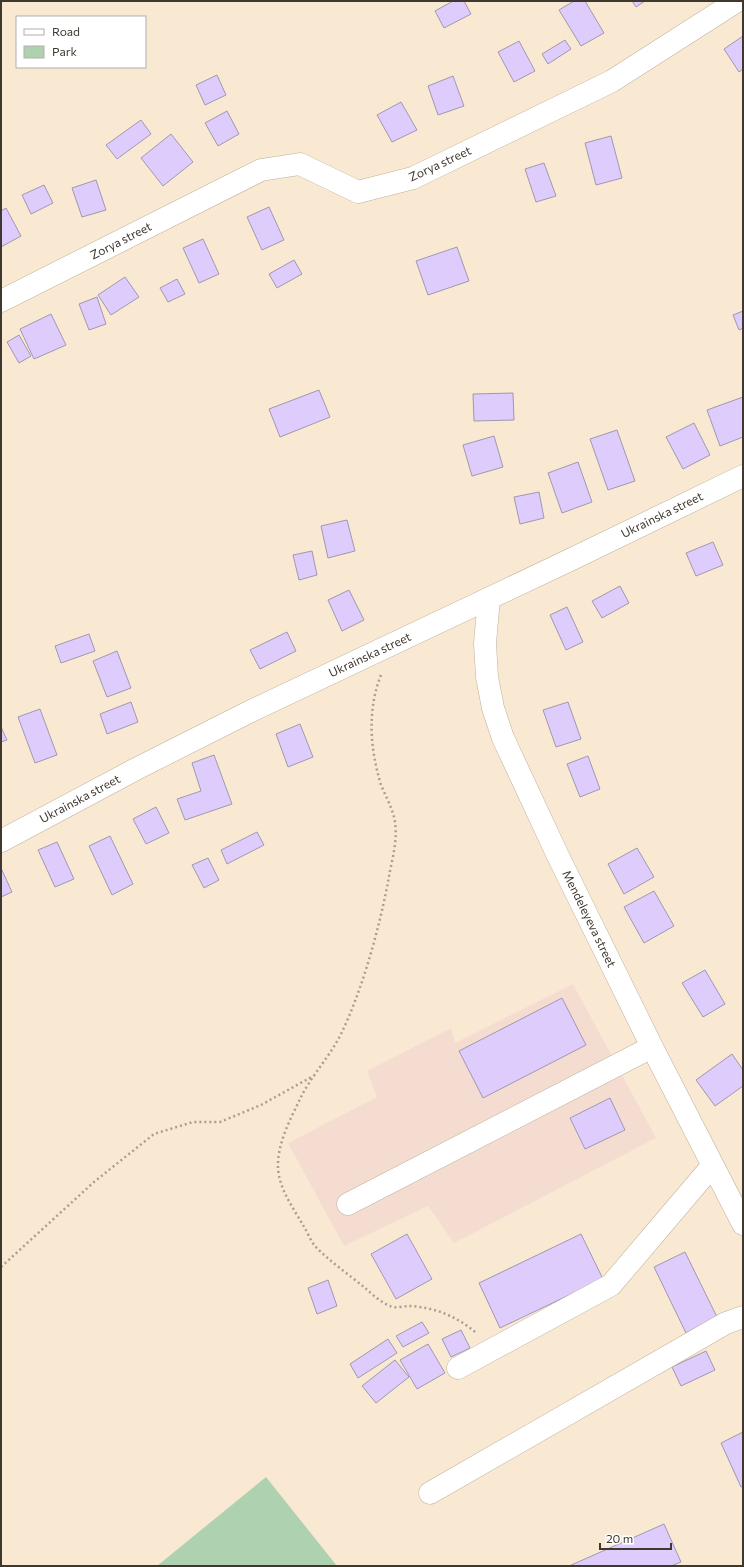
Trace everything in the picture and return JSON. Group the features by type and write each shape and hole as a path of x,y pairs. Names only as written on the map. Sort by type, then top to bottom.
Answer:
{"street":[{"name":"Zorya street","path":"1,301 261,170 300,164 358,192 413,178 612,81 736,1"},
{"name":"Ukrainska street","path":"1,841 136,769 249,712 743,476"},
{"name":"Mendeleyeva street","path":"489,598 485,643 487,677 493,708 503,738 554,849 652,1047 743,1224"},
{"path":"348,1204 652,1047"},
{"path":"458,1368 611,1285 712,1166"},
{"path":"430,1493 726,1323 743,1317"}],"path":[{"path":"392,645 377,685 372,707 371,729 373,751 377,770 394,820 394,850 368,960 351,1013 332,1051 303,1094 288,1124 279,1153 278,1165 283,1188 314,1245 391,1308 422,1307 437,1310 452,1316 480,1336 491,1350"},
{"path":"1,1267 94,1182 154,1134 193,1122 220,1122 261,1105 316,1074"}],"shaded area":[{"path":"573,984 656,1138 454,1243 428,1206 344,1246 288,1143 377,1097 367,1071 451,1028 455,1043"}],"green space":[{"path":"266,1477 337,1566 157,1566"}],"building":[{"path":"453,1 464,1 471,14 444,28 435,11"},
{"path":"574,1 585,1 604,33 581,46 559,10"},
{"path":"632,1 645,1 636,7"},
{"path":"743,36 743,69 739,72 724,49"},
{"path":"565,40 571,49 548,64 542,54"},
{"path":"519,41 535,71 514,82 498,52"},
{"path":"217,75 226,95 205,105 196,85"},
{"path":"453,76 464,106 438,115 428,86"},
{"path":"401,102 417,130 392,142 377,115"},
{"path":"227,111 239,134 218,146 205,123"},
{"path":"141,120 151,134 117,159 106,145"},
{"path":"171,134 193,162 163,186 141,158"},
{"path":"611,136 622,178 596,185 585,143"},
{"path":"544,163 556,196 536,202 525,169"},
{"path":"96,180 106,210 82,217 72,188"},
{"path":"44,185 53,203 31,214 22,195"},
{"path":"269,207 284,240 262,250 247,217"},
{"path":"6,208 21,236 1,247 1,211"},
{"path":"203,239 219,274 199,283 183,248"},
{"path":"457,247 469,281 428,295 416,261"},
{"path":"294,260 302,274 277,288 269,274"},
{"path":"125,277 139,297 111,315 98,295"},
{"path":"177,279 185,294 168,302 160,288"},
{"path":"97,297 106,324 89,330 79,304"},
{"path":"743,311 743,328 739,330 733,315"},
{"path":"51,314 66,345 34,359 20,329"},
{"path":"19,335 31,356 19,363 7,342"},
{"path":"319,390 330,417 280,437 269,409"},
{"path":"513,393 514,420 474,421 473,394"},
{"path":"743,397 743,437 720,446 707,410"},
{"path":"694,423 710,455 683,469 666,437"},
{"path":"617,430 635,481 608,490 590,439"},
{"path":"494,436 503,467 472,476 463,445"},
{"path":"578,462 592,502 562,513 548,473"},
{"path":"539,492 544,518 520,524 514,497"},
{"path":"347,520 355,551 328,558 321,526"},
{"path":"713,542 723,565 696,576 686,553"},
{"path":"312,551 317,575 299,580 293,555"},
{"path":"620,586 629,603 602,618 592,601"},
{"path":"349,590 364,620 342,631 328,600"},
{"path":"567,607 583,642 566,650 550,615"},
{"path":"287,632 296,651 260,669 250,650"},
{"path":"89,634 95,651 61,663 55,646"},
{"path":"117,651 131,688 107,697 93,661"},
{"path":"131,702 138,722 107,734 100,714"},
{"path":"568,702 581,739 556,747 543,710"},
{"path":"40,709 57,755 35,763 18,717"},
{"path":"300,724 313,757 288,767 276,734"},
{"path":"1,727 7,740 1,742"},
{"path":"214,755 232,804 185,820 177,799 201,791 192,763"},
{"path":"588,756 600,789 580,797 567,764"},
{"path":"156,807 169,833 146,844 133,819"},
{"path":"257,832 264,845 227,864 221,850"},
{"path":"110,836 133,884 112,895 89,846"},
{"path":"57,842 74,879 55,887 38,850"},
{"path":"637,848 654,877 624,894 608,864"},
{"path":"208,858 219,880 204,888 192,865"},
{"path":"1,868 12,892 1,897"},
{"path":"654,891 674,926 644,943 624,907"},
{"path":"705,970 725,1004 703,1017 682,983"},
{"path":"562,998 586,1045 483,1098 459,1051"},
{"path":"732,1054 743,1070 743,1086 715,1106 696,1080"},
{"path":"610,1098 625,1130 585,1149 570,1118"},
{"path":"407,1234 432,1279 396,1299 371,1254"},
{"path":"581,1234 603,1279 500,1328 479,1283"},
{"path":"685,1252 717,1317 686,1333 654,1267"},
{"path":"328,1280 337,1306 317,1314 308,1288"},
{"path":"422,1322 429,1333 403,1347 396,1336"},
{"path":"461,1330 470,1348 451,1357 442,1339"},
{"path":"388,1339 397,1353 358,1378 350,1364"},
{"path":"428,1344 445,1373 417,1389 400,1360"},
{"path":"706,1351 715,1370 681,1386 672,1367"},
{"path":"395,1360 409,1377 376,1403 362,1386"},
{"path":"743,1432 743,1486 741,1487 721,1443"},
{"path":"664,1524 681,1562 671,1566 569,1566"}]}
